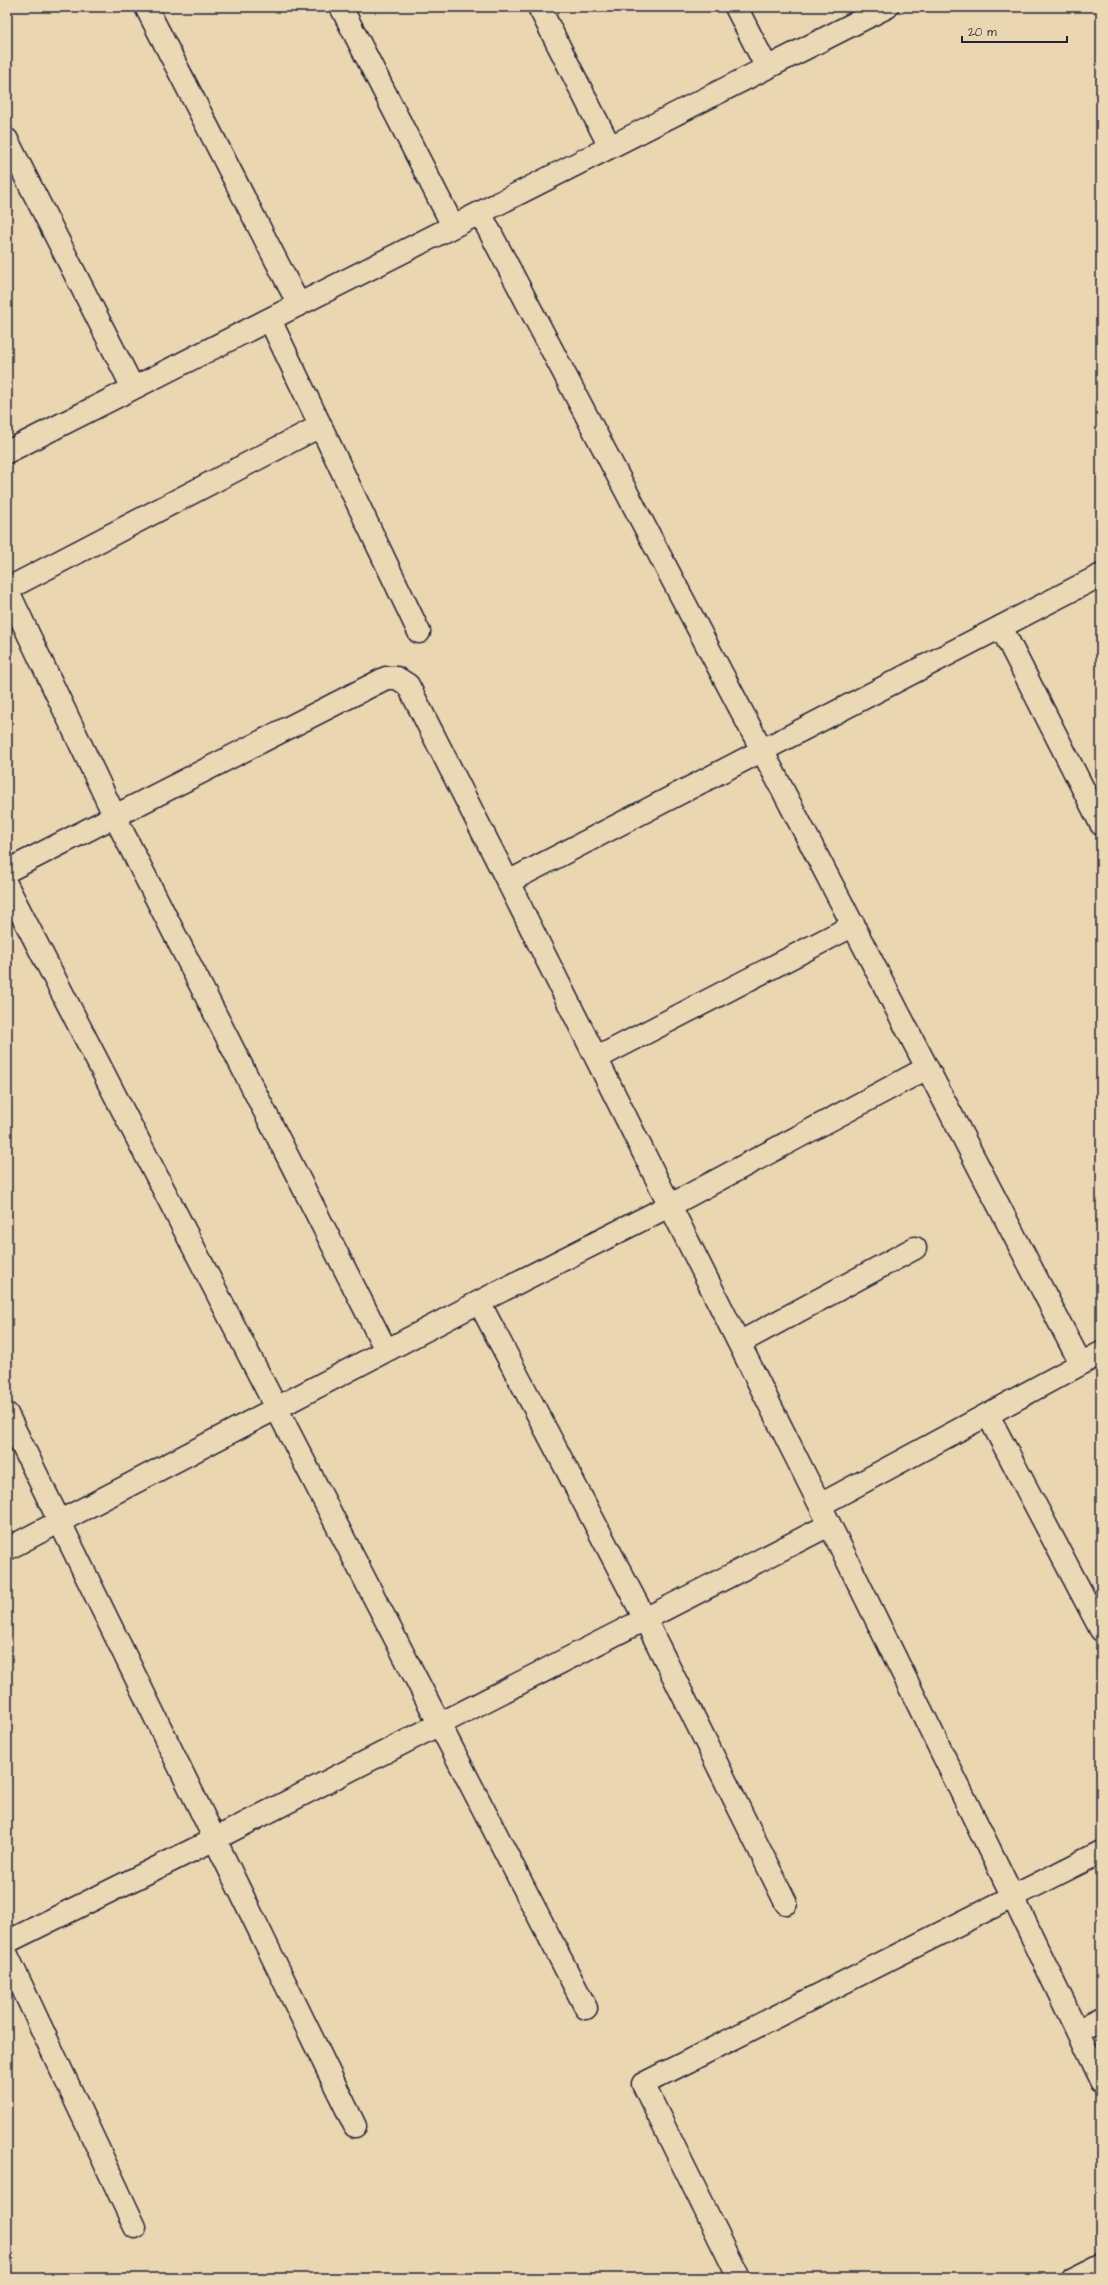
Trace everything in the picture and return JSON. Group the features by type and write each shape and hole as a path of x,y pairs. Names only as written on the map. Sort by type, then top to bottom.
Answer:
{"street":[{"path":"146,7 299,304"},
{"path":"341,7 453,226"},
{"path":"539,7 610,147"},
{"path":"736,7 767,68"},
{"path":"7,452 887,7"},
{"path":"7,140 133,388"},
{"path":"480,213 854,925 1081,1364"},
{"path":"270,320 419,632"},
{"path":"320,426 7,589 115,817 386,1350"},
{"path":"508,882 763,752 1101,575"},
{"path":"1001,627 1101,824"},
{"path":"7,872 386,678 397,678 408,685 597,1058 669,1206 820,1505 1013,1897 1101,2081"},
{"path":"7,886 586,2008"},
{"path":"597,1058 854,925"},
{"path":"7,1549 386,1350 669,1206 927,1068"},
{"path":"738,1343 915,1248"},
{"path":"479,1302 645,1620 786,1903"},
{"path":"820,1505 1101,1353"},
{"path":"7,1414 355,2126"},
{"path":"988,1415 1101,1630"},
{"path":"7,1942 215,1839 439,1723 645,1620 829,1524"},
{"path":"739,2278 643,2084 1101,1852"},
{"path":"7,1955 135,2227"},
{"path":"1077,2032 1101,2019"},
{"path":"1073,2278 1101,2264"}]}
